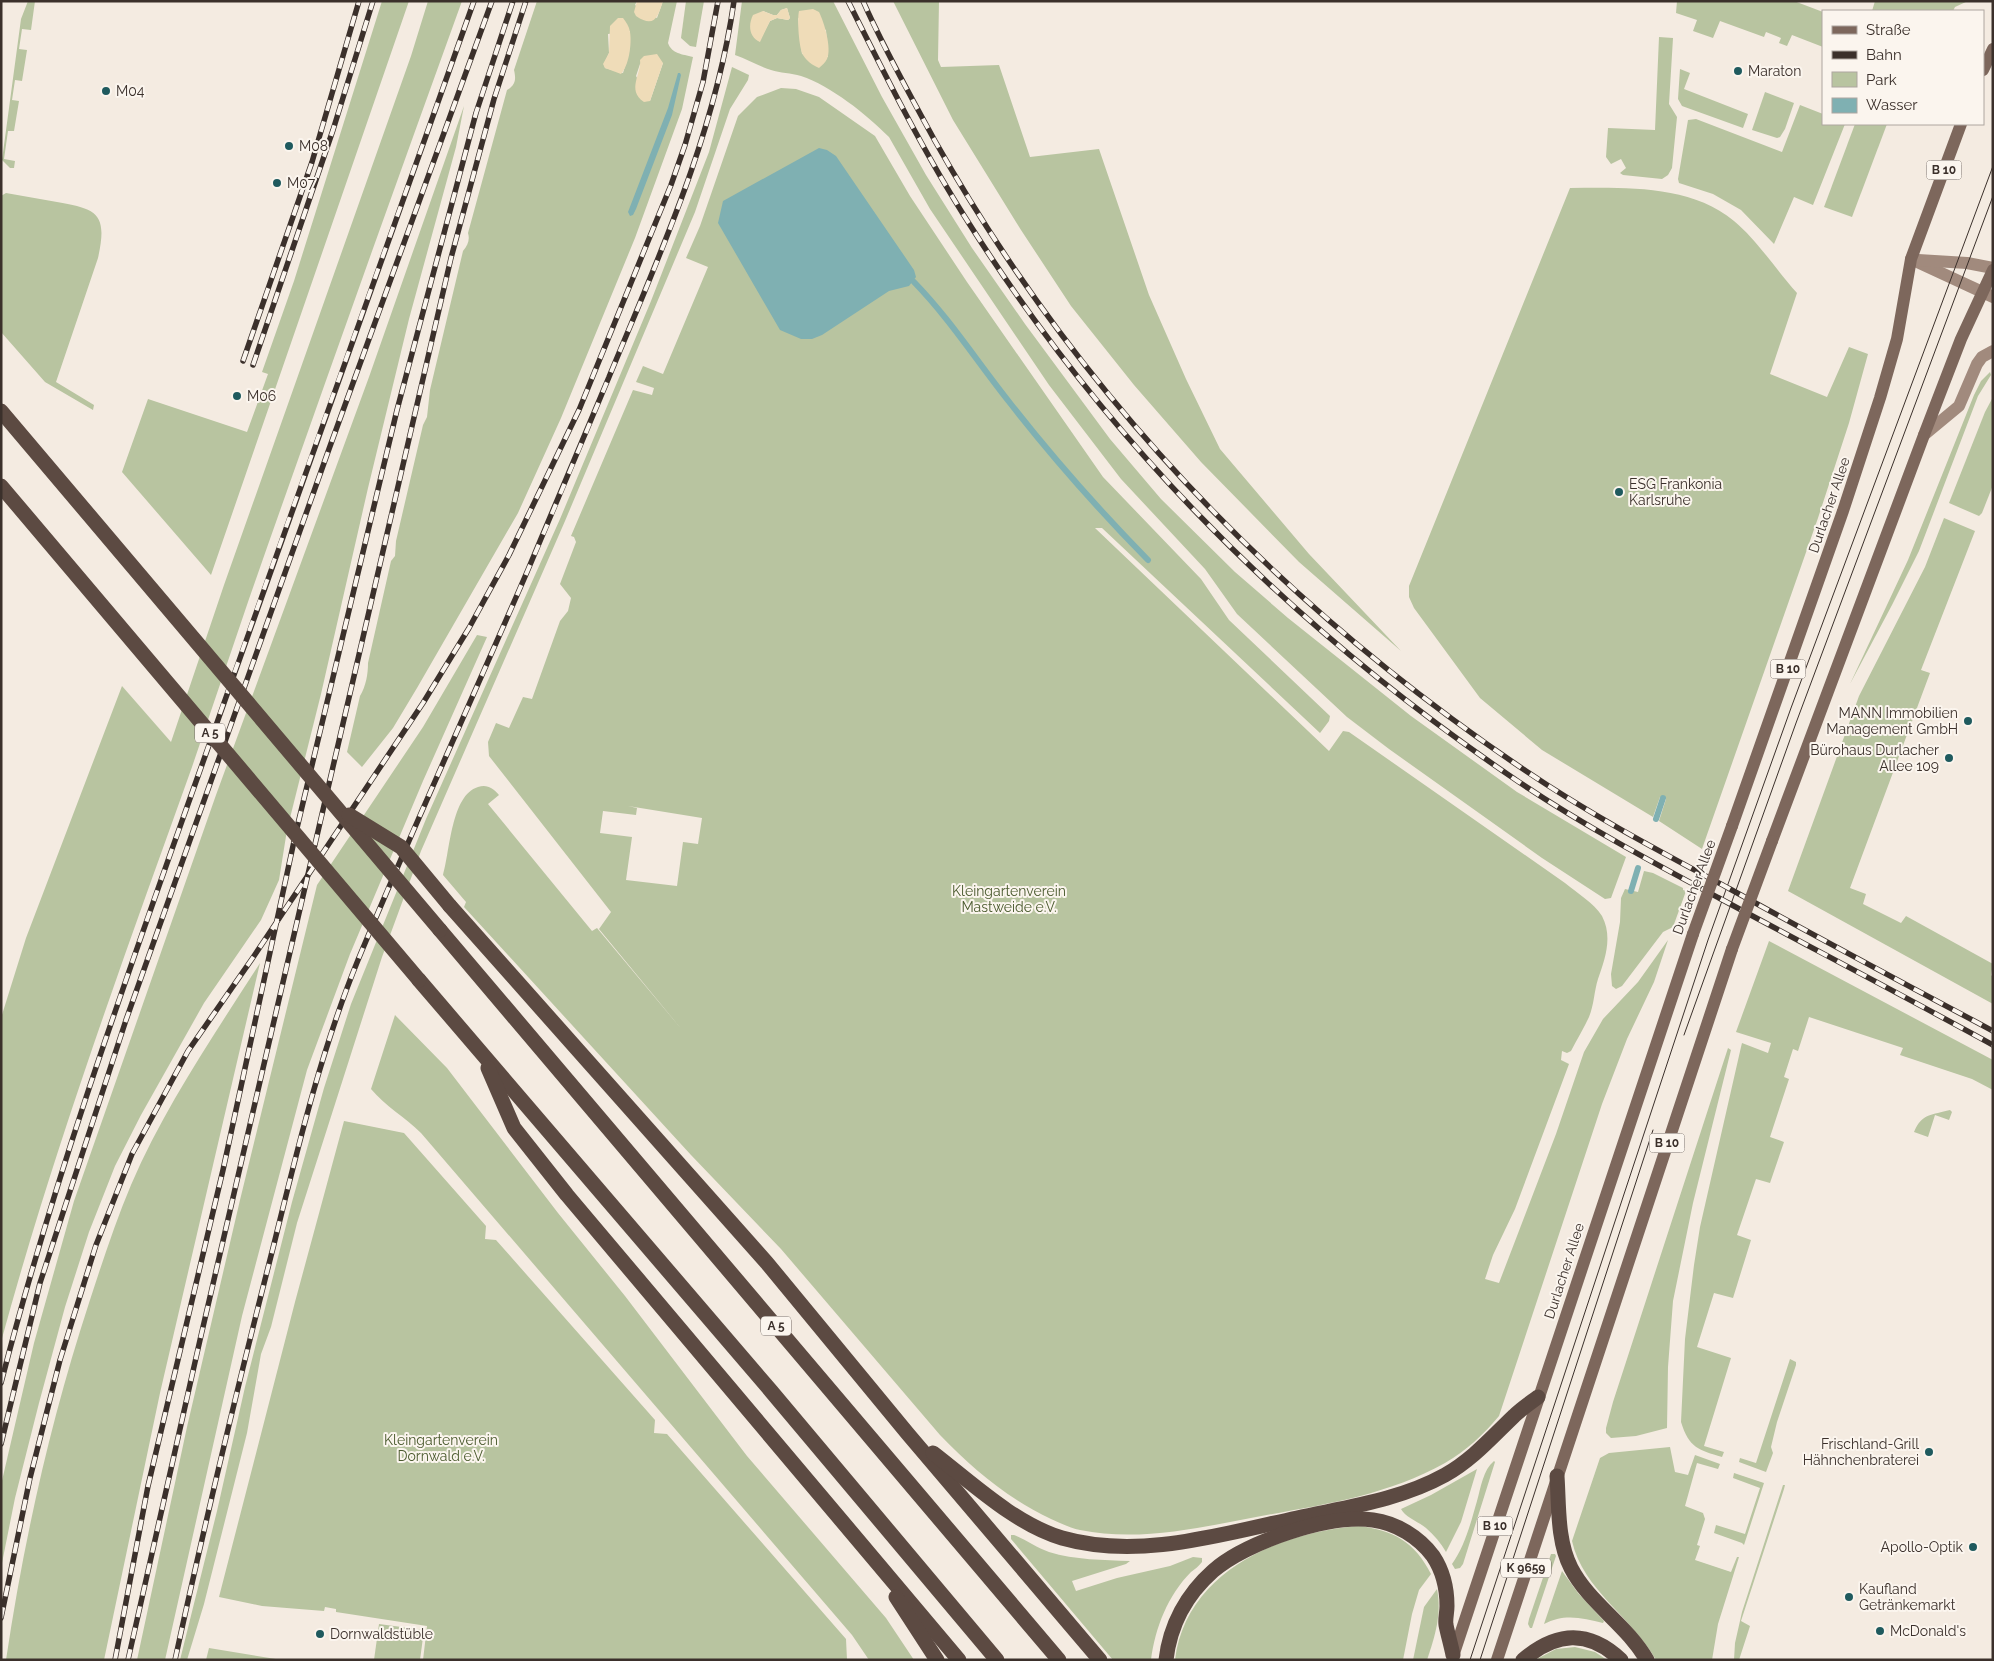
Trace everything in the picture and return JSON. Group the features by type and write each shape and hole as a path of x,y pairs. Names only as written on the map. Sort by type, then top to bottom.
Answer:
{"highway":[{"name":"A 5","path":"1,411 1059,1660"},
{"name":"A 5","path":"1,486 481,1053 771,1391 997,1660"},
{"path":"337,808 401,847 450,906 767,1264 1100,1660"},
{"name":"A 5","path":"481,1053 514,1128 603,1238 959,1660"},
{"path":"908,1434 998,1503 1039,1527 1061,1537 1086,1542 1107,1545 1140,1545 1172,1543 1207,1537 1373,1502 1416,1489 1462,1463 1538,1397"},
{"path":"1557,1476 1564,1548 1571,1568 1593,1596 1625,1629 1647,1660"},
{"path":"1166,1660 1168,1642 1180,1613 1214,1570 1242,1552 1271,1537 1350,1519 1373,1520 1392,1524 1406,1531 1432,1554 1442,1573 1446,1591 1446,1624 1452,1657"},
{"path":"869,1554 937,1660"},
{"path":"1523,1660 1540,1646 1566,1638 1579,1638 1604,1646 1621,1660"}],"main road":[{"path":"1984,68 1993,49"},
{"name":"Durlacher Allee","path":"1452,1657 1692,934 1843,511 1897,339 1911,259 1961,125"},
{"path":"1911,259 1967,263 1993,269"},
{"path":"1911,259 1988,295"},
{"name":"B 10","path":"1603,1337 1732,949 1924,434 1961,339 1988,295 1993,269"},
{"path":"1924,434 1959,406 1977,364 1982,357 1993,351"},
{"name":"K 9659","path":"1496,1660 1603,1337"}],"green space":[{"path":"28,1 35,1 31,30 22,29 19,49 27,50 22,81 15,80 12,100 19,101 14,131 8,131 4,159 15,161 14,168 10,168 2,160 21,19"},
{"path":"382,1 409,1 211,575 122,472 148,399 247,432 268,374 262,372 294,281"},
{"path":"428,1 462,1 249,599 91,1053 44,1197 1,1342 1,1018 26,938 122,686 171,742 224,585 411,56"},
{"path":"537,1 637,1 635,5 657,18 663,1 677,1 668,43 675,51 693,57 682,109 635,238 561,418 518,513 393,728 362,767 347,752 360,696 366,680 368,663 391,561 395,556 396,541 423,425 427,417 430,390 463,251 468,242 468,233 507,90 515,82 514,70","holes":["630,31 629,53 623,73 605,68 604,64 609,53 608,34","663,63 650,101 636,76 640,64"]},
{"path":"686,1 704,1 696,47 690,46 681,38"},
{"path":"742,1 833,1 882,97 926,175 972,248 1025,324 1110,439 1161,499 1235,572 1288,618 1411,716 1517,792 1626,857 1611,898 1605,899 1542,858 1389,749 1347,717 1237,614 1205,569 1121,479 1049,385 930,209 889,137 859,110 824,87 801,76 774,71 735,55","holes":["787,8 790,18 788,20 777,18 770,21 759,42 763,11 777,15 781,10","798,18 826,30 828,57 802,54"]},
{"path":"893,1 939,1 938,60 941,67 999,65 1030,157 1099,149 1149,295 1186,379 1220,449 1309,554 1401,651 1299,562 1201,462 1134,385 1071,306 1021,230 953,120"},
{"path":"1677,1 1794,1 1822,12 1822,47 1792,35 1787,46 1779,43 1781,38 1766,32 1764,37 1720,21 1713,38 1693,31 1697,20 1676,13"},
{"path":"1875,1 1968,1 1955,7 1954,10 1872,10"},
{"path":"1659,37 1673,38 1669,104 1677,117 1672,168 1668,175 1662,179 1623,175 1620,173 1626,168 1621,159 1611,164 1606,157 1608,128 1655,130"},
{"path":"732,67 749,75 748,80 730,109 695,212 565,521 421,851 382,957 297,1223 271,1327 261,1354 247,1433 204,1604 187,1660 180,1660 245,1387 292,1202 324,1088 351,1004 426,819 560,519 651,301 709,152"},
{"path":"1680,69 1690,73 1684,89 1748,114 1743,128 1682,106 1678,99"},
{"name":"Kleingartenverein Mastweide e.V.","path":"781,88 796,89 819,97 875,136 910,196 967,282 1103,477 1201,579 1229,620 1330,716 1329,721 1320,733 1102,528 1095,528 1329,751 1343,731 1349,732 1565,883 1599,911 1607,932 1607,948 1591,1012 1571,1051 1567,1053 1562,1051 1561,1060 1569,1064 1515,1209 1493,1255 1485,1279 1499,1283 1556,1134 1584,1052 1603,1019 1638,982 1668,940 1654,982 1627,1039 1602,1104 1499,1416 1467,1448 1445,1463 1423,1474 1400,1484 1353,1498 1191,1529 1146,1534 1124,1535 1076,1529 1051,1519 1020,1502 978,1471 940,1435 781,1249 691,1155 464,907 466,902 443,875 453,825 462,801 469,792 478,787 487,786 499,795 488,804 592,931 597,928 683,1031 599,929 611,912 489,756 488,742 496,723 509,728 523,697 532,699 560,621 568,611 571,598 560,584 576,542 574,537 571,536 633,390 652,395 654,388 636,382 643,366 663,374 708,267 686,258 700,226 738,116 757,97","holes":["628,806 702,818 698,844 683,842 677,886 626,880 632,837 600,833 603,811 636,815 637,808"]},
{"path":"1765,92 1794,103 1785,129 1780,137 1777,138 1752,130"},
{"path":"1800,105 1822,114 1822,125 1845,125 1813,205 1794,197 1774,244 1741,210 1713,194 1679,183 1678,179 1688,120 1696,119 1782,152"},
{"path":"464,106 456,147 409,319 368,488 321,694 287,830 279,880 261,920 204,1003 141,1115 115,1166 89,1232 65,1307 15,1498 1,1568 1,1485 34,1343 74,1201 216,795 369,377"},
{"path":"1855,125 1887,125 1852,217 1824,207"},
{"name":"ESG Frankonia Karlsruhe","path":"1570,188 1634,189 1677,194 1697,200 1716,209 1734,221 1759,246 1797,293 1770,374 1827,397 1849,347 1868,354 1849,423 1818,518 1702,849 1659,821 1666,799 1660,797 1653,817 1542,750 1480,698 1414,608 1409,597 1409,586"},
{"path":"6,193 82,207 96,216 100,222 101,243 98,258 56,382 94,405 93,410 45,382 1,332 1,196"},
{"path":"1990,372 1991,375 1978,396 1919,551 1850,684 1908,560 1974,395 1981,381"},
{"path":"1993,397 1993,485 1979,516 1949,503 1985,412"},
{"path":"1944,518 1975,531 1921,670 1930,673 1850,888 1866,894 1863,904 1901,923 1906,916 1993,964 1991,975 1993,977 1993,1004 1788,891 1859,696 1925,567"},
{"path":"477,635 487,637 423,781 350,954 307,1070 242,1316 165,1660 137,1660 187,1427 317,885 423,727"},
{"path":"1644,871 1653,873 1686,891 1673,927 1663,932 1622,986 1616,989 1612,986 1611,974 1620,922 1621,898 1625,889 1638,892"},
{"path":"1769,941 1993,1060 1993,1090 1972,1079 1900,1055 1903,1048 1809,1017 1798,1051 1793,1049 1784,1077 1789,1079 1770,1137 1784,1142 1770,1183 1756,1179 1737,1235 1751,1240 1733,1298 1714,1293 1697,1347 1731,1358 1704,1446 1724,1452 1722,1457 1701,1450 1691,1443 1681,1422 1685,1339 1700,1227 1742,1043 1768,1053 1771,1043 1736,1032"},
{"path":"260,963 160,1393 104,1660 6,1660 30,1524 51,1435 75,1347 114,1228 131,1185 159,1127 191,1071"},
{"path":"395,1015 447,1068 747,1456 886,1618 914,1660 869,1660 852,1635 421,1133 382,1101 371,1089"},
{"path":"1728,1048 1731,1050 1693,1203 1673,1301 1668,1367 1667,1428 1636,1436 1611,1438 1606,1433 1606,1428 1613,1402"},
{"path":"1950,1110 1952,1112 1949,1120 1935,1115 1928,1137 1914,1132 1920,1121 1924,1118"},
{"name":"Kleingartenverein Dornwald e.V.","path":"344,1121 404,1133 486,1226 485,1239 496,1240 655,1420 654,1433 667,1434 846,1639 847,1660 423,1660 427,1626 336,1612 336,1609 325,1607 324,1611 262,1606 219,1597"},
{"path":"1790,1359 1796,1362 1796,1365 1777,1422 1771,1447 1773,1453 1766,1472 1739,1462 1740,1458 1756,1463"},
{"path":"1670,1447 1675,1472 1688,1475 1695,1455 1720,1464 1718,1469 1697,1463 1685,1506 1703,1513 1705,1519 1697,1545 1700,1546 1695,1560 1731,1572 1737,1557 1739,1557 1718,1624 1712,1660 1656,1660 1634,1630 1586,1574 1572,1541 1600,1458 1609,1453"},
{"path":"1494,1461 1463,1564 1460,1568 1455,1569 1452,1564 1461,1550 1467,1534 1487,1469"},
{"path":"1477,1469 1461,1522 1446,1552 1440,1542 1429,1531 1401,1509 1431,1495"},
{"path":"1734,1473 1764,1483 1744,1545 1714,1533 1716,1525 1745,1534 1760,1488 1733,1478"},
{"path":"1783,1485 1785,1485 1784,1489 1741,1621 1750,1626 1739,1660 1734,1660 1735,1643 1742,1612"},
{"path":"1359,1526 1382,1531 1402,1540 1418,1554 1431,1574 1419,1590 1403,1660 1175,1660 1183,1629 1197,1602 1217,1580 1242,1562 1269,1548 1298,1537"},
{"path":"1011,1535 1059,1555 1130,1561 1126,1564 1072,1581 1076,1591 1117,1578 1170,1566 1193,1557 1202,1558 1202,1562 1183,1581 1169,1602 1159,1624 1151,1660 1113,1660 1011,1539"},
{"path":"1551,1554 1556,1556 1532,1628 1530,1628 1528,1624 1529,1619"},
{"path":"1562,1571 1578,1593 1604,1621 1603,1623 1581,1618 1566,1618 1544,1624"},
{"path":"1437,1589 1438,1616 1427,1660 1413,1660 1424,1607"},
{"path":"379,1624 424,1630 420,1660 374,1660"},
{"path":"1575,1647 1595,1652 1607,1660 1535,1660 1556,1649"},
{"path":"209,1648 282,1660 206,1660"}],"sand":[{"path":"637,1 663,1 655,19 648,21 636,16 634,12"},
{"path":"787,8 790,18 788,20 777,18 770,21 760,42 756,40 750,30 753,15 763,11 777,15 781,10"},
{"path":"813,9 819,12 829,48 827,59 819,68 806,59 800,46 799,11"},
{"path":"618,18 623,18 629,28 631,37 628,60 621,74 605,68 603,64 609,53 610,26"},
{"path":"657,54 663,63 650,101 644,102 636,92 635,87 640,60 644,56"}],"water":[{"path":"678,73 681,75 672,115 636,209 633,215 630,216 628,212 668,108"},
{"path":"819,148 827,150 836,156 914,270 916,277 909,286 889,291 822,335 812,339 801,339 780,330 718,223 723,201"}],"waterway":[{"path":"914,282 952,326 1043,444 1094,503 1148,560"},
{"path":"1656,819 1663,798"},
{"path":"1631,891 1638,868"}],"tram line":[{"path":"1470,1660 1708,940 1791,708 1993,166"},
{"path":"1684,1035 1796,723 1993,196"},
{"path":"1480,1660 1653,1130"}],"railway":[{"path":"243,361 312,162 359,1"},
{"path":"253,365 333,130 373,1"},
{"path":"1,1383 44,1229 118,1002 474,1"},
{"path":"1,1444 40,1283 126,1020 329,449 492,1"},
{"path":"115,1660 148,1486 223,1170 296,832 397,410 476,113 513,1"},
{"path":"128,1660 200,1340 451,258 494,99 526,1"},
{"path":"1,1618 30,1478 60,1360 96,1245 132,1154 188,1051 254,956 423,703 469,628 509,555 579,410 671,185 685,145 703,82 718,1"},
{"path":"175,1660 210,1505 300,1139 344,995 420,814 506,621 666,239 684,193 714,99 734,1"},
{"path":"848,1 921,143 970,225 1025,307 1085,386 1148,461 1216,532 1286,600 1361,664 1438,725 1543,798 1643,857 1993,1045"},
{"path":"863,1 888,54 935,141 992,235 1054,325 1122,410 1194,491 1270,567 1352,640 1437,707 1526,771 1601,818 1652,847 1993,1031"}],"place":[{"name":"Maraton","path":"1738,71"},
{"name":"M04","path":"106,91"},
{"name":"M08","path":"289,146"},
{"name":"M07","path":"277,183"},
{"name":"M06","path":"237,396"},
{"name":"ESG Frankonia Karlsruhe","path":"1619,492"},
{"name":"MANN Immobilien Management GmbH","path":"1968,721"},
{"name":"Bürohaus Durlacher Allee 109","path":"1949,758"},
{"name":"Frischland-Grill Hähnchenbraterei","path":"1929,1452"},
{"name":"Apollo-Optik","path":"1973,1547"},
{"name":"Kaufland Getränkemarkt","path":"1849,1597"},
{"name":"McDonald's","path":"1880,1631"},
{"name":"Dornwaldstüble","path":"320,1634"}]}
